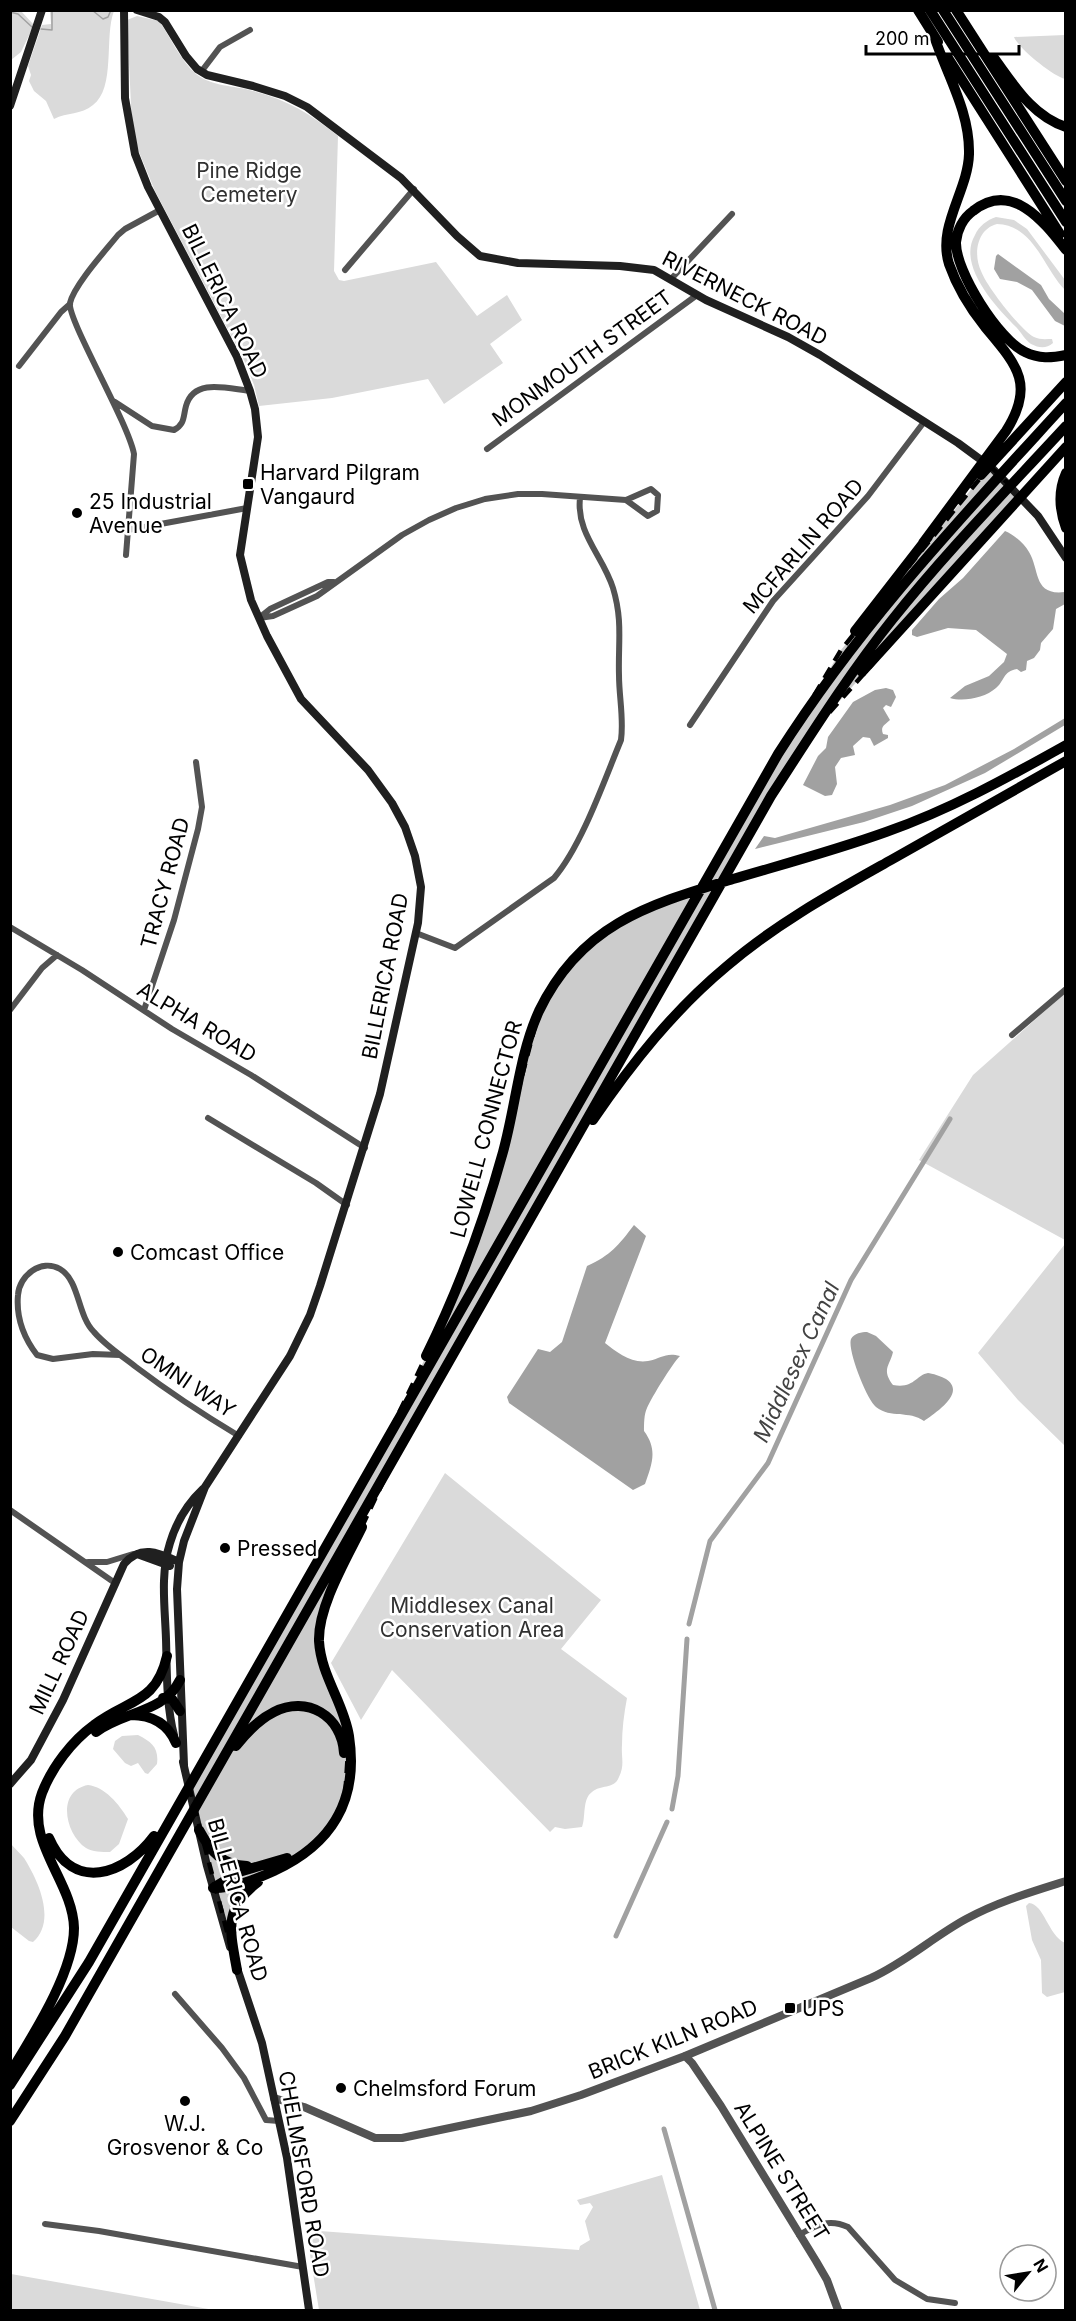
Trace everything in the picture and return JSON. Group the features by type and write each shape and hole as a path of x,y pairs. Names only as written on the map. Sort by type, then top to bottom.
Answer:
{"highway":[{"path":"918,10 1065,242"},
{"path":"930,10 1065,222"},
{"path":"943,10 1065,201"},
{"path":"957,10 1029,104 1047,119 1065,127"},
{"path":"957,10 1065,182"},
{"path":"10,2085 84,1971 811,696 841,650 1006,431 1017,411 1021,388 1015,363 969,305 956,281 948,258 947,234 968,171 969,143 962,111 934,36"},
{"path":"1065,250 1035,215 1018,204 1007,201 986,203 971,212 961,225 956,240 959,262 970,286 990,316 1013,343 1021,351 1035,356 1047,358 1065,355"},
{"path":"923,543 1065,382"},
{"path":"788,738 830,676 892,596 1065,403"},
{"path":"10,2121 65,2036 771,796 825,712 903,607 1065,426"},
{"path":"825,712 1065,447"},
{"path":"1065,473 1060,497 1065,528"},
{"name":"LOWELL CONNECTOR","path":"383,1446 448,1312 474,1248 504,1149 527,1045 544,1001 570,964 598,937 634,913 676,896 866,839 922,819 982,791 1065,745"},
{"path":"546,1190 612,1092 647,1047 698,992 739,955 816,902 1065,761"},
{"path":"213,1888 241,1885 296,1860 315,1848 333,1826 342,1806 349,1776 349,1735 323,1666 319,1640 320,1627 334,1586 399,1448"},
{"path":"10,2073 63,1977 73,1944 74,1925 68,1898 39,1830 38,1816 42,1795 58,1764 82,1735 106,1716 146,1695 157,1684 167,1656"},
{"path":"180,1680 168,1698 154,1706 125,1716 92,1734 79,1747 56,1781 47,1800 46,1833 53,1847 65,1862 79,1870 92,1873 112,1870 127,1863 145,1848 181,1800"},
{"path":"130,1704 150,1699 168,1698 174,1701 180,1711"},
{"path":"212,1777 246,1734 262,1719 290,1706 306,1706 320,1711 332,1721 339,1732 343,1746 342,1781 335,1807 328,1822 318,1835 297,1852 276,1862 230,1876 213,1888"},
{"path":"125,1716 142,1716 162,1723 169,1729 176,1743"},
{"path":"199,1830 210,1849 222,1860 234,1865 254,1867"},
{"path":"237,1970 230,1928 233,1910 244,1893 267,1874"}],"main road":[{"path":"10,106 42,10"},
{"name":"BILLERICA ROAD","path":"124,10 124,77 129,126 135,154 148,187 237,357 250,391 258,436 240,555 247,587 259,618 302,699 368,770 392,802 405,827 415,856 421,886 416,933 396,1032 365,1148 310,1315 290,1356 205,1487 190,1524 179,1566 177,1589 180,1711 184,1765"},
{"path":"137,10 159,17 165,22 186,56 201,72"},
{"name":"RIVERNECK ROAD","path":"201,72 222,80 253,86 285,96 307,107 414,189 457,237 480,256 518,263 620,266 654,270 697,295 788,337 973,453 998,473 1031,508 1065,558"},
{"name":"BILLERICA ROAD","path":"205,1487 192,1499 182,1514 170,1542 166,1561 168,1698 176,1743 184,1765 213,1888 237,1970 262,2043"},
{"path":"137,1554 148,1551 179,1566"},
{"name":"MILL ROAD","path":"10,1784 31,1760 60,1706 124,1564 137,1554"},
{"name":"CHELMSFORD ROAD","path":"262,2043 289,2165 309,2310"}],"street":[{"path":"201,72 220,47 250,30"},
{"path":"345,270 414,189"},
{"path":"19,366 61,312 70,304 79,286 118,235 160,210"},
{"path":"671,279 732,214"},
{"name":"MONMOUTH STREET","path":"487,449 697,295"},
{"path":"70,304 73,318 130,437 134,454 126,555"},
{"path":"114,402 152,426 174,430 181,426 185,418 186,405 192,395 202,388 209,386 250,391"},
{"name":"MCFARLIN ROAD","path":"690,725 773,601 868,496 924,422"},
{"path":"259,618 270,609 328,582 334,582 367,562 402,536 456,508 485,499 518,494 626,500 651,489 658,495 657,511 648,516 626,500"},
{"path":"416,933 455,948 554,878 564,866 582,830 621,740 618,674 621,625 619,611 607,573 583,526 580,498"},
{"path":"128,530 247,508"},
{"name":"TRACY ROAD","path":"144,1010 170,935 198,830 202,807 196,762"},
{"name":"ALPHA ROAD","path":"10,927 250,1074 365,1148"},
{"path":"10,1010 42,968 57,955"},
{"path":"1012,1035 1065,989"},
{"path":"208,1118 306,1176 347,1205"},
{"name":"OMNI WAY","path":"120,1355 93,1353 53,1359 37,1355 19,1318 18,1293 24,1276 42,1266 53,1266 67,1274 81,1313 92,1330 156,1382 239,1436"},
{"path":"10,1510 115,1583"},
{"path":"83,1561 102,1563 137,1554"},
{"name":"BRICK KILN ROAD","path":"274,2098 304,2107 375,2138 402,2138 531,2111 608,2086 685,2056 885,1972 957,1925 993,1906 1065,1881"},
{"path":"176,1994 244,2078 266,2120 279,2121"},
{"name":"ALPINE STREET","path":"685,2056 715,2097 827,2280 838,2310"},
{"path":"799,2235 821,2223 840,2224 848,2228 895,2280 927,2299 955,2303"},
{"path":"45,2224 303,2267"}],"highlighted area":[{"path":"990,466 1021,496 814,730 771,796 399,1448 334,1586 320,1627 323,1666 349,1735 345,1798 333,1826 315,1848 268,1874 236,1903 230,1928 237,1970 189,1786 383,1446 456,1294 491,1195 539,1011 570,964 606,930 650,905 700,889 841,650"}],"green space":[{"path":"11,11 21,11 34,25 21,52 11,60"},
{"path":"50,11 114,11 105,87 100,97 88,108 54,119 46,101 34,91 29,81 31,75 28,66 42,25 51,24"},
{"name":"Pine Ridge Cemetery","path":"137,16 159,21 185,62 196,74 216,84 246,89 277,98 318,121 338,136 334,271 339,280 344,281 436,262 477,316 507,295 522,320 490,344 503,363 444,404 428,379 332,398 259,406 244,360 155,191 139,152 132,127 127,20"},
{"path":"1065,35 1065,79 1037,61 1022,48 1014,37"},
{"path":"996,217 1014,220 1027,229 1065,280 1065,290 1029,240 1010,226 997,224 990,227 978,243 977,257 984,278 990,287 1004,307 1028,332 1038,339 1052,339 1053,343 1048,346 1037,346 1027,340 989,297 975,272 971,259 971,247 975,235 984,224"},
{"path":"1065,993 1065,1240 919,1160 973,1075"},
{"path":"1065,1244 1065,1446 1018,1400 978,1353"},
{"name":"Middlesex Canal Conservation Area","path":"445,1473 601,1600 561,1649 627,1698 621,1773 614,1784 589,1795 585,1804 582,1827 565,1829 555,1827 550,1832 392,1670 361,1720 331,1663"},
{"path":"138,1735 151,1743 156,1750 157,1764 148,1774 138,1763 131,1766 125,1763 113,1749 115,1741 122,1736"},
{"path":"88,1785 100,1789 111,1797 128,1819 119,1844 110,1852 86,1848 79,1842 69,1823 67,1814 71,1795"},
{"path":"11,1844 24,1858 35,1877 43,1900 44,1923 33,1942 11,1927"},
{"path":"1029,1903 1039,1909 1054,1934 1065,1943 1065,1992 1047,1997 1042,1993 1041,1960 1032,1940 1026,1906"},
{"path":"662,2175 700,2310 319,2310 306,2230 579,2250 580,2246 590,2240 585,2221 593,2207 590,2203 580,2205 577,2200"},
{"path":"11,2274 214,2310 11,2310"}],"shaded area":[{"path":"998,254 1041,285 1049,299 1065,314 1065,326 1055,321 1032,290 1017,282 1000,279 994,269"},
{"path":"1005,531 1027,549 1042,586 1047,590 1065,592 1065,604 1056,609 1053,629 1041,643 1040,650 1034,658 1027,661 1026,670 1021,672 1017,669 1012,670 1006,674 999,686 980,697 961,700 950,698 965,686 989,676 1004,662 1007,654 976,630 948,628 917,637 912,635 912,630"},
{"path":"886,688 893,690 896,697 891,707 886,705 883,708 890,720 882,729 883,734 888,735 888,738 874,746 870,738 863,737 853,746 855,755 841,758 835,767 837,784 832,795 825,796 803,785 818,756 826,748 828,737 853,702 875,690"},
{"path":"1065,718 1065,725 985,773 912,806 864,822 755,849 764,836 775,838 890,805 945,785 1014,749"},
{"path":"634,1225 646,1236 605,1343 636,1361 648,1361 667,1355 680,1356 662,1381 646,1410 644,1431 651,1444 652,1457 645,1484 633,1490 509,1403 507,1397 538,1349 550,1352 562,1342 587,1266 613,1249"},
{"path":"867,1332 876,1336 893,1352 887,1371 893,1385 906,1385 928,1373 937,1375 952,1384 953,1390 947,1402 924,1421 912,1416 888,1413 876,1407 859,1374 851,1345 854,1335"}],"waterway":[{"path":"41,29 52,30 52,10"},
{"path":"92,10 103,19 108,17 111,10"},
{"path":"10,12 18,14 32,27"},
{"name":"Middlesex Canal","path":"689,1624 710,1541 768,1463 851,1280 950,1119"},
{"name":"Middlesex Canal","path":"672,1809 678,1776 687,1639"},
{"name":"Middlesex Canal","path":"616,1936 667,1822"},
{"name":"Middlesex Canal","path":"664,2129 715,2310"}],"place":[{"name":"Harvard Pilgram Vangaurd","path":"248,484"},
{"name":"25 Industrial Avenue","path":"77,513"},
{"name":"Comcast Office","path":"118,1252"},
{"name":"Pressed","path":"225,1548"},
{"name":"UPS","path":"790,2008"},
{"name":"Chelmsford Forum","path":"341,2088"},
{"name":"W.J. Grosvenor & Co","path":"185,2101"}]}
